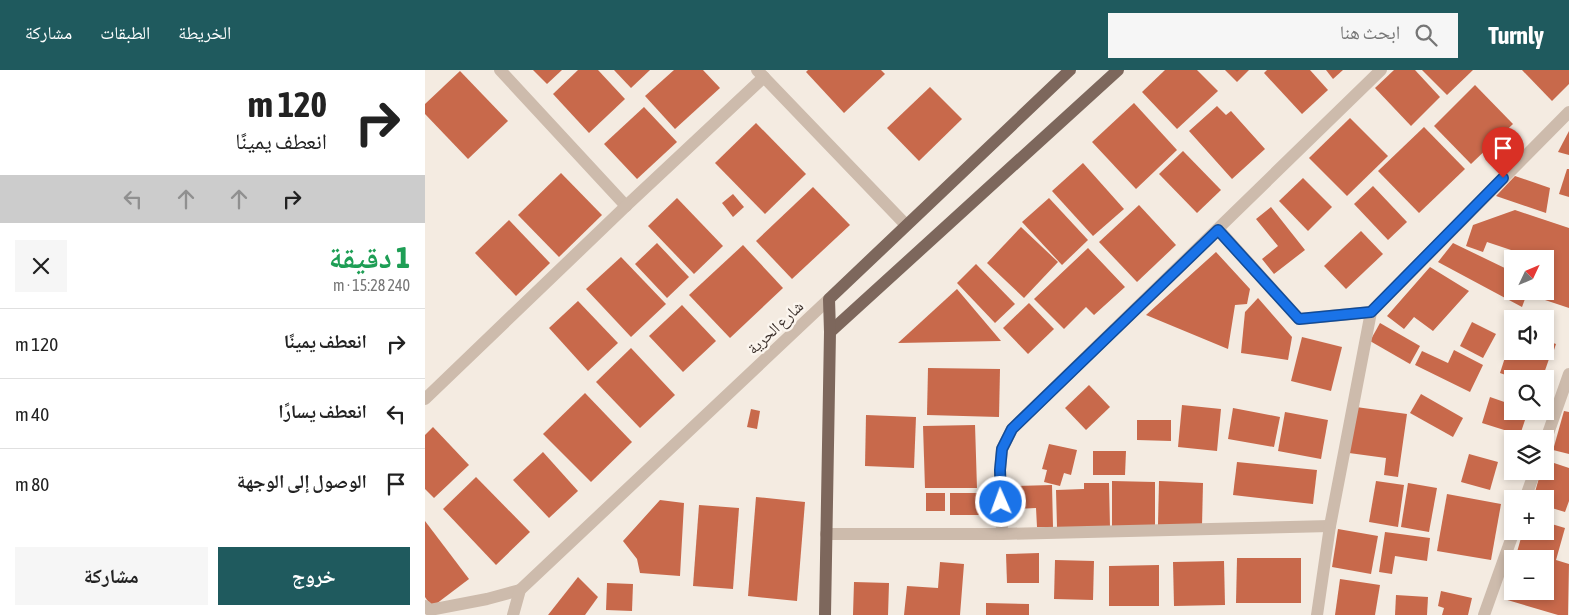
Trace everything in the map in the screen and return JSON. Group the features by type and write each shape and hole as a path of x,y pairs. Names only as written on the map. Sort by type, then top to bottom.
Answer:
{"main road":[{"name":"شارع الحرية","path":"829,299 1070,70"},
{"path":"830,332 1118,70"},
{"path":"825,615 829,299"}],"street":[{"path":"499,70 625,206"},
{"path":"1002,534 1000,470 1002,449 1012,429 1381,70"},
{"path":"425,399 761,73 906,225"},
{"path":"1317,615 1330,526 1371,312 1569,112"},
{"path":"1218,230 1299,319 1371,312"},
{"name":"شارع الحرية","path":"520,590 829,299"},
{"path":"1549,430 1569,374"},
{"path":"826,534 1002,534 1330,526"},
{"path":"1485,615 1511,540"},
{"path":"425,606 431,610 450,607 520,590"},
{"path":"513,615 520,590"}],"building":[{"path":"533,70 562,70 547,84"},
{"path":"578,70 598,70 625,99 589,133 553,94"},
{"path":"614,70 650,70 631,88"},
{"path":"674,70 703,70 720,88 675,129 645,96"},
{"path":"808,70 881,70 885,74 844,113 806,72"},
{"path":"1165,70 1197,70 1218,91 1177,129 1142,92"},
{"path":"1225,70 1249,70 1237,82"},
{"path":"1267,70 1310,70 1328,90 1302,114 1264,73"},
{"path":"1326,70 1343,70 1333,79"},
{"path":"1394,70 1415,70 1440,97 1411,126 1375,88"},
{"path":"1422,70 1473,70 1447,95"},
{"path":"1522,70 1569,70 1569,84 1552,101"},
{"path":"460,71 508,121 468,159 425,114 425,104"},
{"path":"1475,85 1513,124 1471,164 1434,126"},
{"path":"930,87 962,119 919,161 887,128"},
{"path":"1134,103 1177,150 1136,189 1092,142"},
{"path":"1217,106 1226,115 1231,111 1265,149 1232,179 1189,131"},
{"path":"644,107 677,142 637,179 604,144"},
{"path":"1350,118 1388,156 1347,196 1309,158"},
{"path":"756,123 806,174 765,214 715,163"},
{"path":"1424,127 1465,169 1419,213 1378,171"},
{"path":"1569,131 1569,155 1558,152"},
{"path":"1183,151 1221,190 1197,213 1159,174"},
{"path":"1083,163 1124,209 1093,236 1052,191"},
{"path":"1567,169 1569,169 1569,197 1559,194"},
{"path":"561,173 602,215 559,257 518,215"},
{"path":"1515,176 1550,188 1546,213 1496,196"},
{"path":"1303,178 1332,207 1308,231 1279,201"},
{"path":"1373,186 1407,222 1388,240 1354,204"},
{"path":"813,187 850,225 792,279 756,241"},
{"path":"733,194 744,207 733,217 722,203"},
{"path":"677,198 723,246 694,274 648,226"},
{"path":"1049,198 1088,240 1062,265 1022,222"},
{"path":"1139,205 1176,245 1137,282 1099,242"},
{"path":"1271,207 1305,250 1274,274 1262,259 1278,246 1256,219"},
{"path":"1515,210 1569,228 1569,308 1545,300 1554,300 1554,250 1511,250 1487,242 1483,252 1466,246 1473,225"},
{"path":"509,220 550,263 516,296 475,253"},
{"path":"1021,227 1058,262 1024,298 987,263"},
{"path":"1361,231 1383,254 1346,289 1324,266"},
{"path":"657,243 689,277 667,298 635,264"},
{"path":"1453,243 1504,268 1504,297 1438,262"},
{"path":"743,245 783,288 730,338 689,295"},
{"path":"1088,248 1125,287 1094,315 1086,307 1064,329 1034,299"},
{"path":"1216,252 1250,289 1247,304 1235,305 1228,349 1146,315"},
{"path":"621,257 666,304 631,337 586,289"},
{"path":"976,264 1015,304 995,323 957,283"},
{"path":"1430,267 1469,291 1433,331 1414,317 1404,329 1387,316"},
{"path":"957,289 1001,341 898,343"},
{"path":"1258,298 1292,337 1288,360 1241,353 1245,312"},
{"path":"1509,300 1525,300 1522,307"},
{"path":"578,301 618,343 588,371 549,328"},
{"path":"1029,303 1054,329 1028,354 1003,328"},
{"path":"682,305 716,341 683,372 649,336"},
{"path":"1472,322 1496,334 1483,358 1460,346"},
{"path":"1380,323 1420,346 1410,364 1370,341"},
{"path":"1302,337 1342,347 1331,391 1291,381"},
{"path":"631,348 675,395 640,428 596,382"},
{"path":"1454,350 1483,365 1470,392 1415,365 1422,351 1448,363"},
{"path":"1504,360 1549,360 1545,370 1504,370 1504,374 1500,373"},
{"path":"928,368 1000,369 999,417 927,415"},
{"path":"1089,385 1110,407 1086,430 1065,408"},
{"path":"585,393 632,442 591,482 543,434"},
{"path":"1421,394 1463,418 1453,437 1410,413"},
{"path":"1490,397 1504,402 1504,420 1525,420 1522,430 1504,430 1482,423"},
{"path":"1182,405 1221,409 1217,451 1178,447"},
{"path":"1356,407 1407,414 1398,477 1384,475 1386,458 1349,453"},
{"path":"1233,408 1280,417 1274,447 1228,439"},
{"path":"751,409 760,411 757,429 747,427"},
{"path":"1564,411 1569,412 1569,454 1554,450"},
{"path":"1285,412 1328,420 1321,459 1278,451"},
{"path":"866,415 916,417 914,468 865,466"},
{"path":"1137,420 1171,420 1171,441 1137,440"},
{"path":"975,425 977,488 925,488 923,426"},
{"path":"433,427 469,465 434,498 425,489 425,435"},
{"path":"1049,444 1077,450 1071,475 1064,473 1060,486 1044,482 1047,470 1042,469"},
{"path":"1093,451 1126,451 1125,475 1093,475"},
{"path":"543,452 578,491 549,518 513,480"},
{"path":"1469,454 1498,462 1490,490 1461,482"},
{"path":"1237,462 1317,470 1313,504 1233,495"},
{"path":"1554,463 1569,468 1569,501 1565,512 1554,509 1554,490 1536,490 1538,480 1554,480"},
{"path":"476,477 530,532 496,565 443,509"},
{"path":"1112,481 1155,482 1155,527 1112,527"},
{"path":"1159,481 1203,483 1202,526 1158,525"},
{"path":"1376,481 1404,485 1398,527 1369,522"},
{"path":"1084,483 1109,483 1110,527 1057,527 1056,490 1084,489"},
{"path":"1408,483 1437,488 1429,532 1401,527"},
{"path":"1052,485 1053,527 1037,527 1036,508 1014,509 1013,486"},
{"path":"926,493 945,493 945,511 926,511"},
{"path":"950,493 979,493 979,515 950,515"},
{"path":"1447,494 1501,504 1491,560 1437,551"},
{"path":"756,497 805,502 797,601 748,596"},
{"path":"660,500 684,503 680,576 640,573 637,559 623,541"},
{"path":"699,505 739,508 733,589 693,586"},
{"path":"425,521 469,579 432,607 425,597"},
{"path":"1554,525 1565,528 1556,560 1569,564 1568,615 1558,615 1507,600 1554,600 1554,550 1518,550 1520,540 1554,540"},
{"path":"1338,529 1378,536 1371,574 1332,567"},
{"path":"1385,532 1430,538 1427,561 1395,556 1392,574 1379,572"},
{"path":"1039,553 1039,583 1007,583 1006,554"},
{"path":"1237,558 1301,558 1301,603 1236,603"},
{"path":"1055,560 1094,561 1093,600 1054,599"},
{"path":"1224,561 1225,605 1174,606 1173,562"},
{"path":"940,562 964,564 960,615 904,615 907,586 938,588"},
{"path":"1159,565 1159,606 1109,606 1109,566"},
{"path":"578,577 598,597 585,615 548,615"},
{"path":"1340,579 1380,585 1375,615 1335,615"},
{"path":"854,582 889,583 888,615 853,615"},
{"path":"607,583 633,584 632,611 606,610"},
{"path":"1441,591 1472,598 1468,615 1442,615 1444,608 1438,606"},
{"path":"1396,595 1428,597 1427,615 1395,615"},
{"path":"986,603 1029,604 1029,615 986,615"}],"route":[{"path":"1001,502 1000,470 1002,449 1012,429 1218,230 1299,319 1371,312 1503,178"}]}
